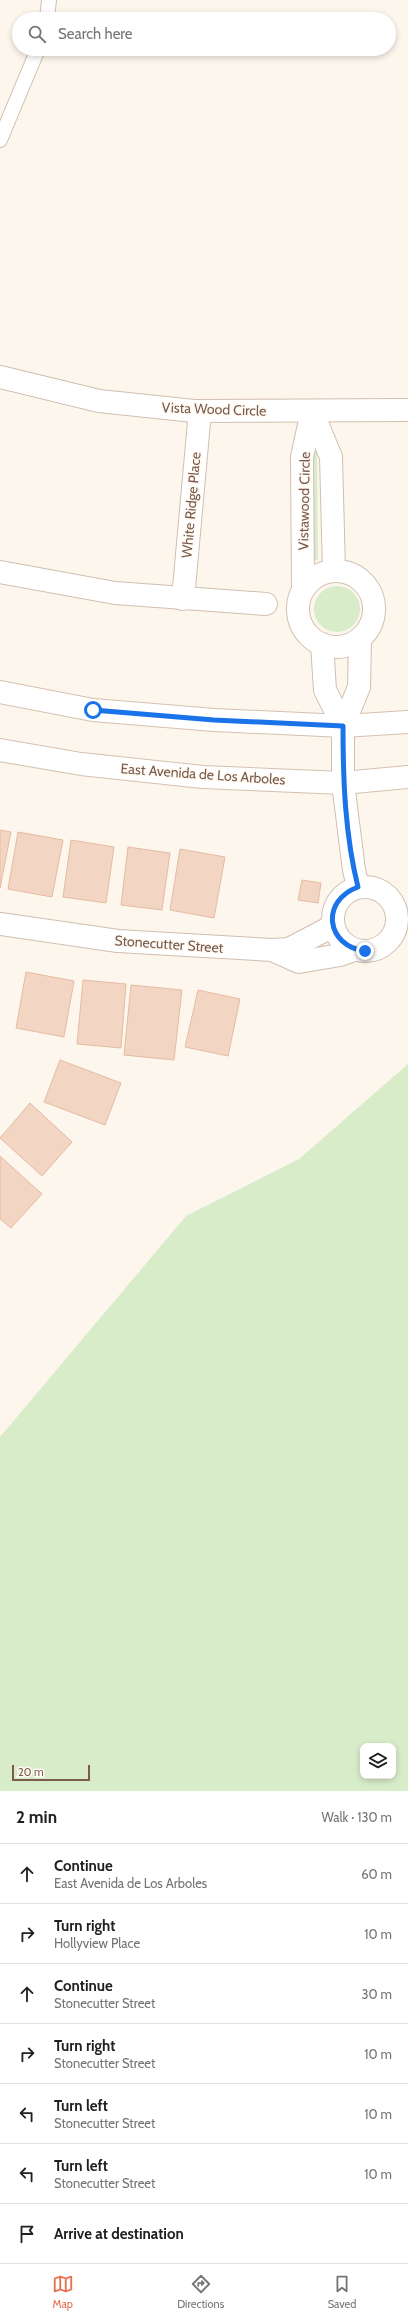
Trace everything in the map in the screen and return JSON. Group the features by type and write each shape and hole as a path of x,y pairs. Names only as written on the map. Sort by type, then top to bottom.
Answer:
{"street":[{"name":"Vista Wood Circle","path":"0,377 99,401 200,411 408,410"},
{"name":"White Ridge Place","path":"183,599 200,411"},
{"name":"Vistawood Circle","path":"304,589 314,578 323,573 334,571 331,457 312,411"},
{"name":"Vistawood Circle","path":"312,411 302,457 304,589 298,606 299,618 304,629 311,638 322,644 342,647 360,639"},
{"path":"334,571 346,572 357,577 366,585 372,595 375,607 374,619 368,630 360,639 359,687 343,726 343,783 354,870 358,887"},
{"path":"0,572 115,593 266,604"},
{"path":"322,644 325,690 343,726"},
{"path":"0,692 93,710 214,720 343,726 408,722"},
{"name":"East Avenida de Los Arboles","path":"0,750 81,764 195,776 343,783 408,777"},
{"path":"272,950 299,962 340,955 354,950 376,950 385,944 397,926 396,910 388,896 379,889 369,886 348,890 340,897 334,911 333,926 341,940 354,950"},
{"name":"Stonecutter Street","path":"0,924 118,941 272,950 289,949 333,926"}],"lane":[{"path":"48,12 49,0"},
{"path":"0,140 35,56"}],"green space":[{"path":"317,451 318,559 314,561 313,452"},
{"path":"342,586 346,587 356,596 359,600 359,618 350,628 342,632 332,632 324,628 315,618 314,604 318,596 328,587"},
{"path":"408,1064 408,1791 0,1791 0,1437 186,1216 299,1159"}],"building":[{"path":"0,830 11,832 0,888"},
{"path":"18,832 63,840 52,897 8,889"},
{"path":"71,840 114,847 106,903 63,897"},
{"path":"128,847 170,853 162,910 121,905"},
{"path":"180,849 225,857 214,918 170,910"},
{"path":"302,880 321,883 318,903 298,900"},
{"path":"26,972 74,981 64,1037 16,1028"},
{"path":"83,980 126,984 121,1048 77,1044"},
{"path":"131,985 182,990 174,1060 124,1055"},
{"path":"198,990 240,999 228,1056 185,1047"},
{"path":"60,1060 121,1083 105,1125 44,1102"},
{"path":"30,1103 72,1142 42,1176 0,1138"},
{"path":"0,1156 42,1194 11,1228 0,1219"}],"route":[{"path":"93,710 214,720 343,726 343,783 354,870 358,887 348,890 340,897 332,916 333,926 337,936 354,950 365,951"}]}
